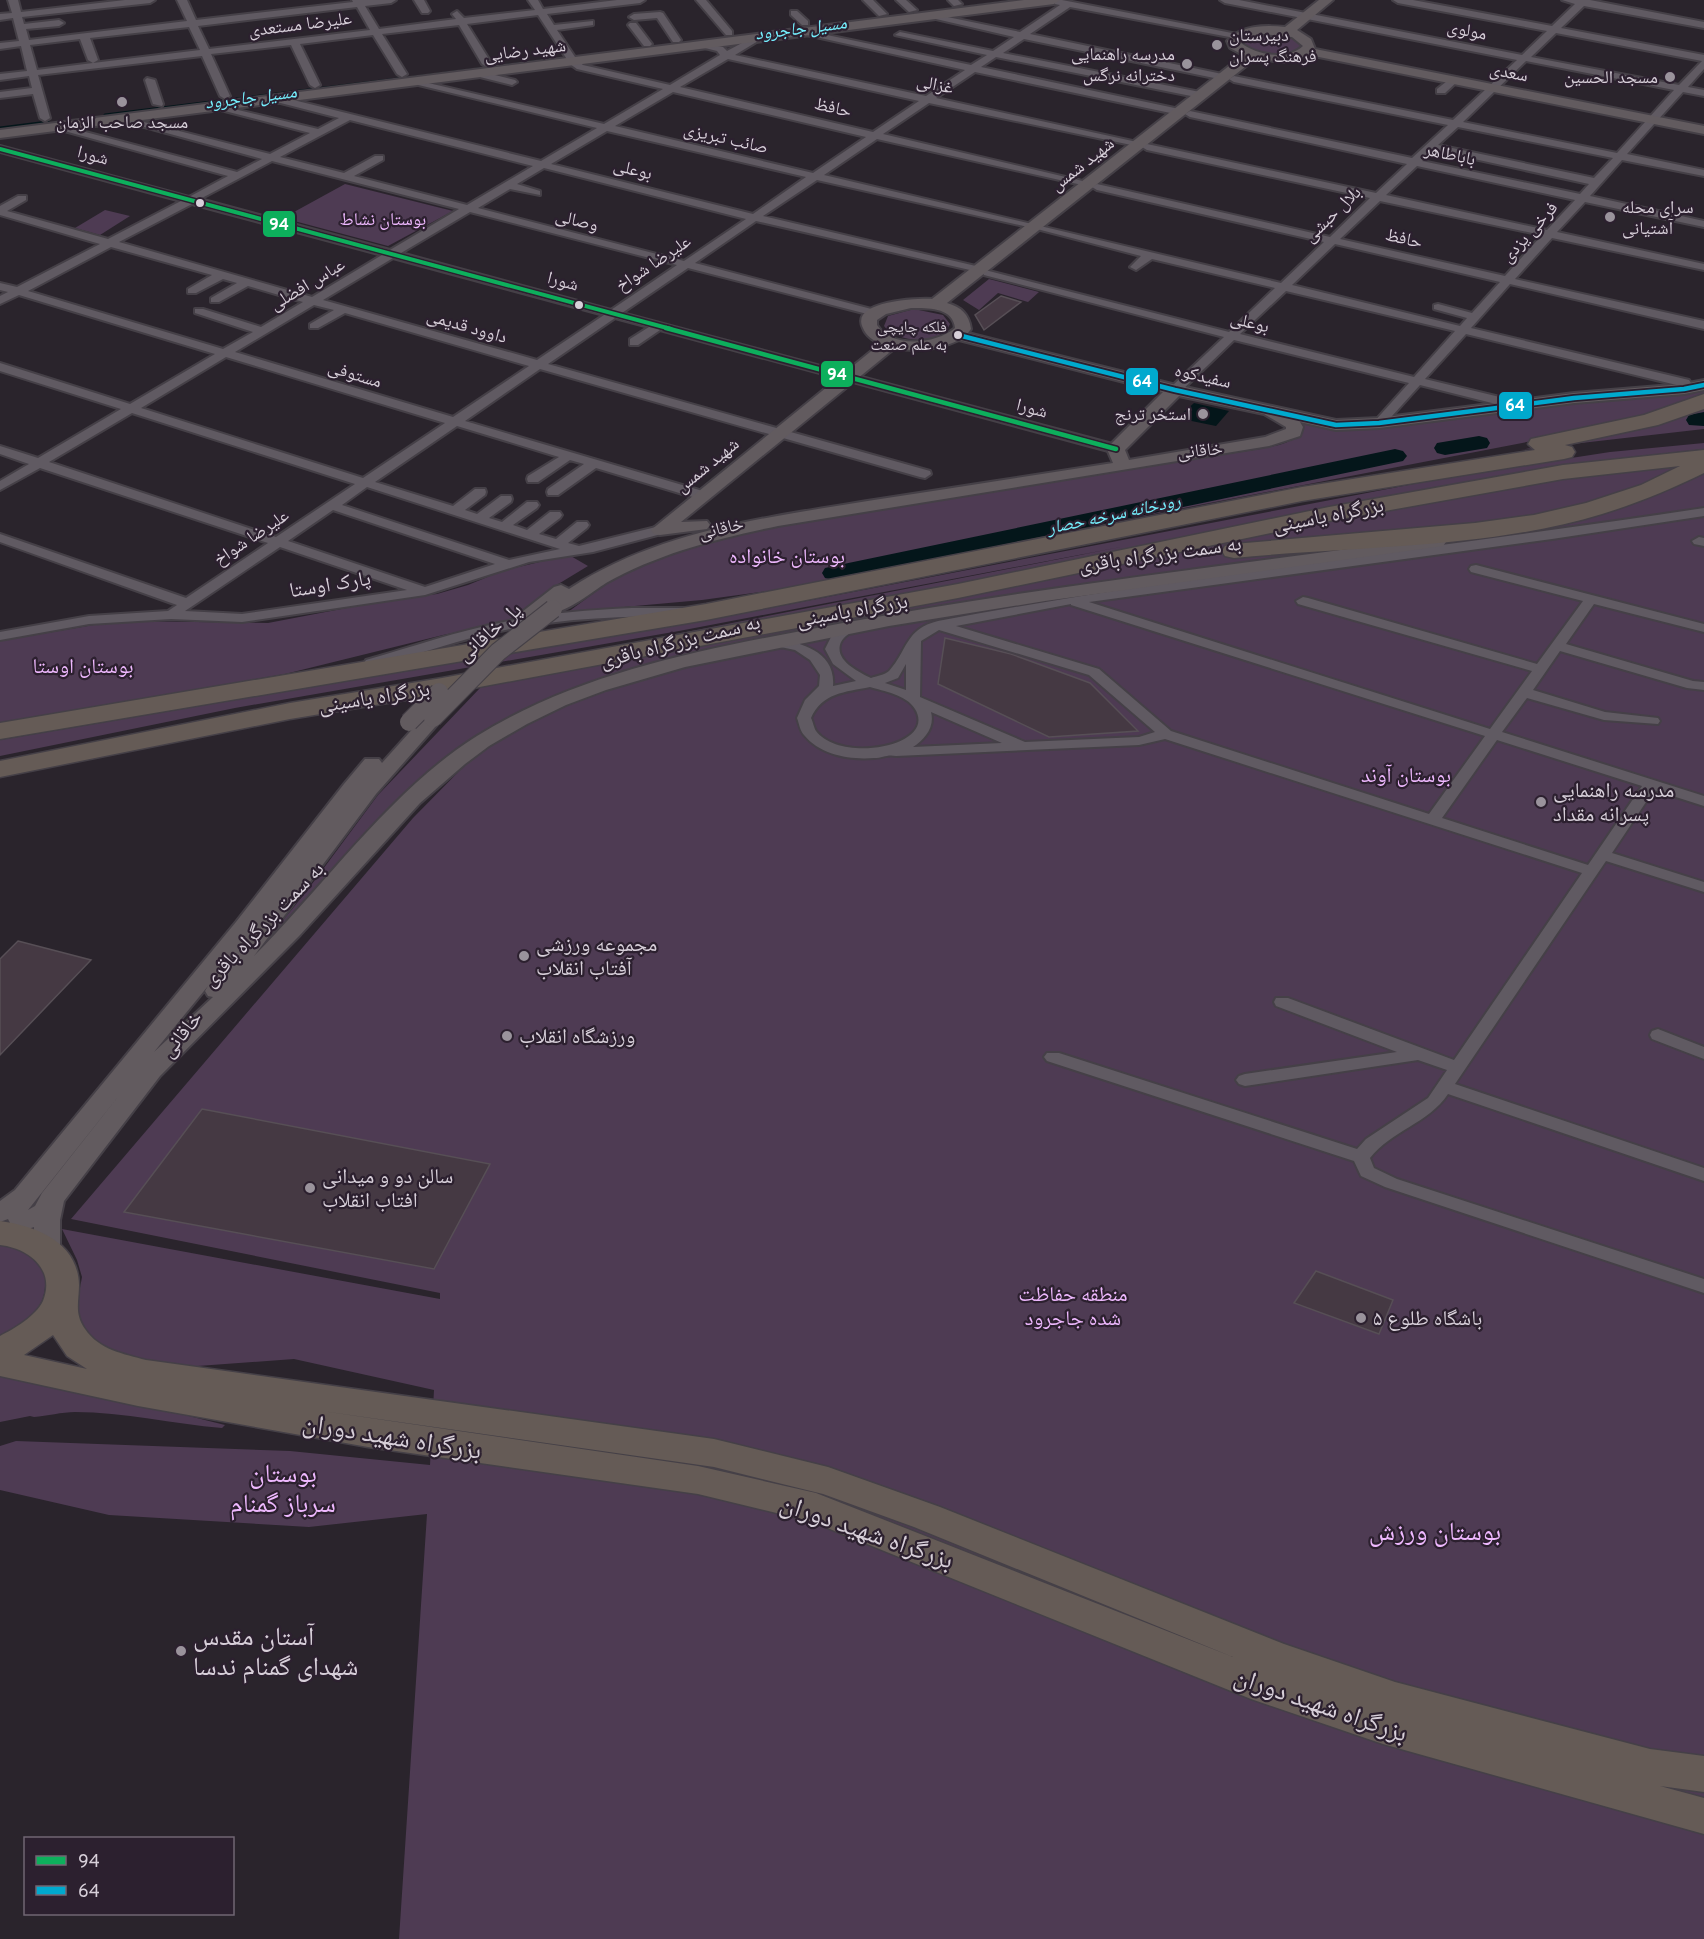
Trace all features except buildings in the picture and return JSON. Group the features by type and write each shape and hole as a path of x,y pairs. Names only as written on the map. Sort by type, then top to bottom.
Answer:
{"highway":[{"path":"1423,473 1519,447 1629,426 1704,401"},
{"name":"بزرگراه یاسینی","path":"0,731 706,612 1302,494 1423,473 1596,447 1704,437"},
{"name":"بزرگراه یاسینی","path":"0,769 290,711 442,686 958,591 1317,516 1563,472 1704,457"},
{"path":"958,591 1238,550 1539,523 1618,502 1676,479 1704,464"},
{"path":"0,780 68,765 114,746"},
{"path":"0,1233 31,1240 47,1249 57,1263 62,1278 59,1305 39,1328 0,1352"},
{"name":"بزرگراه شهید دوران","path":"59,1305 67,1333 75,1344 86,1353 111,1365 146,1373 714,1453 828,1481 927,1517 1270,1655 1395,1699 1650,1767 1704,1774"},
{"name":"بزرگراه شهید دوران","path":"0,1363 138,1393 368,1433 698,1480 816,1508 1265,1687 1383,1727 1704,1816"}],"main road":[{"name":"شهید رضایی","path":"0,134 50,122 158,104 277,99 406,78 756,39 882,14 955,2 992,0"},
{"name":"شهید رضایی","path":"571,58 647,44 729,33 928,16 1054,0"},
{"path":"1287,32 1327,0"},
{"path":"1263,30 1287,32 1309,42 1307,51 1292,57 1256,56 1235,45 1234,41 1237,37 1263,30"},
{"name":"سعدی","path":"1307,51 1704,129"},
{"name":"شهید شمس","path":"941,305 1256,56"},
{"name":"شهید رضایی","path":"0,123 120,119 315,84 406,78"},
{"name":"شهید شمس","path":"1185,113 1201,95 1229,78"},
{"path":"897,304 941,305 960,316 964,322 958,335 936,344 914,345 892,342 873,332 869,326 870,319 875,313 897,304"},
{"name":"سفیدکوه","path":"958,335 1175,390 1336,425 1379,423"},
{"name":"شهید شمس","path":"660,530 892,342"},
{"path":"1379,423 1517,404 1684,389 1704,385"},
{"name":"بلال حبشی","path":"1118,455 1175,390"},
{"path":"1232,447 1269,441 1294,432 1295,427 1292,423 1270,411"},
{"name":"خاقانی","path":"529,616 564,588 592,573 662,544 702,531 1118,455 1232,447"},
{"name":"خاقانی","path":"553,609 616,570 667,548 706,535 777,521 1232,447"},
{"path":"660,530 801,505 1109,459 1118,455"},
{"name":"به سمت بزرگراه باقری","path":"152,1070 262,963 409,803 439,774 480,743 535,712 592,687 657,667 995,601 1437,542 1518,530 1539,523"},
{"name":"پل خاقانی","path":"433,718 498,652 553,609"},
{"name":"پل خاقانی","path":"409,722 460,672 529,616"},
{"name":"خاقانی","path":"47,1249 47,1220 52,1199 233,970 369,790 433,718"},
{"name":"خاقانی","path":"0,1213 24,1196 244,927 351,788 409,722"},
{"path":"24,1196 15,1210 20,1217 28,1220 45,1212 52,1199"}],"street":[{"path":"13,0 38,90 50,122 237,175"},
{"path":"0,17 98,3 150,0"},
{"path":"182,0 206,52 223,101 319,132"},
{"path":"0,46 248,17 268,23 359,2 391,0"},
{"path":"418,0 425,10"},
{"path":"533,0 571,58"},
{"name":"علیرضا مستعدی","path":"0,77 640,0"},
{"path":"701,0 729,33"},
{"path":"868,0 882,14"},
{"path":"902,0 912,10"},
{"name":"مولوی","path":"1225,0 1704,93"},
{"path":"1398,0 1704,58"},
{"path":"1567,0 1584,1 1704,25"},
{"path":"1049,1 1237,37"},
{"name":"بلال حبشی","path":"1175,390 1584,1"},
{"path":"359,2 406,78"},
{"path":"615,2 631,18 647,44"},
{"name":"علیرضا شواخ","path":"171,615 536,364 1068,4"},
{"path":"242,6 248,17"},
{"path":"454,11 463,22 483,69 512,82"},
{"path":"795,13 804,28"},
{"path":"631,18 660,15 676,40"},
{"path":"928,16 1704,173"},
{"path":"115,21 118,32"},
{"path":"21,27 59,23"},
{"path":"268,23 279,44"},
{"path":"553,28 590,23"},
{"name":"باباطاهر","path":"804,28 972,69 1704,224"},
{"path":"900,35 1201,95"},
{"path":"84,36 93,60"},
{"name":"عباس افضلی","path":"0,486 756,39"},
{"path":"294,42 315,84"},
{"name":"غزالی","path":"704,45 720,49 726,56 1378,197"},
{"name":"حافظ","path":"571,58 580,67 672,89 1704,325"},
{"path":"119,63 123,75"},
{"name":"فرخی یزدی","path":"1379,423 1704,63"},
{"name":"صائب تبریزی","path":"406,78 604,128 1185,262 1684,383"},
{"path":"150,80 158,104"},
{"path":"1441,91 1454,80"},
{"path":"0,95 38,90"},
{"name":"بوعلی","path":"277,99 752,217 984,271 1232,336 1504,402"},
{"path":"0,301 348,117"},
{"path":"120,119 270,158"},
{"path":"1244,138 1256,129"},
{"path":"726,157 742,147"},
{"path":"1431,147 1597,182"},
{"name":"شورا","path":"1,150 849,377 1118,455"},
{"name":"وصالی","path":"270,158 875,313"},
{"path":"345,177 379,158"},
{"path":"755,177 769,167"},
{"path":"1486,190 1496,181"},
{"path":"508,185 536,193"},
{"path":"0,201 17,197 0,211"},
{"path":"1378,197 1704,267"},
{"name":"داوود قدیمی","path":"0,211 926,474"},
{"path":"1611,263 1620,249"},
{"path":"1185,262 1197,251"},
{"path":"1136,267 1150,254"},
{"path":"192,291 221,275"},
{"path":"215,300 247,282"},
{"name":"مستوفی","path":"0,286 701,495"},
{"path":"1438,307 1475,317"},
{"path":"314,326 343,310"},
{"path":"199,311 262,331"},
{"path":"634,342 658,326"},
{"path":"0,367 577,550"},
{"path":"0,450 425,591"},
{"path":"533,479 568,456"},
{"path":"553,492 594,463"},
{"path":"455,511 480,492"},
{"path":"479,519 506,499"},
{"path":"330,505 509,564"},
{"path":"503,526 532,505"},
{"path":"817,698 843,687 870,683 893,675 898,671 904,654 914,640 923,632 938,625 1070,600 1541,537 1704,512"},
{"path":"529,535 555,515"},
{"path":"558,544 582,525"},
{"name":"پارک اوستا","path":"0,636 89,620 171,615 242,618 425,591 527,558 619,542 660,530"},
{"path":"0,538 186,603"},
{"path":"1476,569 1704,628"},
{"path":"1432,820 1591,599"},
{"path":"1070,600 1704,801"},
{"path":"1303,602 1540,669"},
{"path":"938,625 1094,672 1166,734 1592,871"},
{"path":"848,628 834,641 832,647 836,658 847,671 870,683 899,692 1025,747"},
{"path":"883,752 911,742 922,732 926,721 923,709 913,699 914,640"},
{"path":"776,642 800,646 815,657 826,675 826,686 804,711 803,722 807,733 818,742 835,750 854,754 1025,747 1139,741 1166,734"},
{"path":"1557,646 1692,685 1704,686"},
{"path":"1524,692 1604,716 1653,722"},
{"path":"1361,1157 1372,1143 1434,1102 1651,784"},
{"path":"1603,855 1704,887"},
{"path":"1282,1002 1457,1068"},
{"path":"1658,1035 1704,1053"},
{"path":"1245,1080 1419,1054"},
{"path":"1053,1057 1361,1157"},
{"path":"1444,1087 1704,1175"},
{"path":"1361,1157 1367,1172 1391,1183 1704,1286"}],"green space":[{"path":"1259,33 1289,37 1303,46 1288,54 1272,55 1241,44 1244,37"},
{"name":"بوستان نشاط","path":"345,184 453,211 388,246 283,218"},
{"path":"105,210 130,216 100,235 75,228"},
{"path":"989,279 1039,292 1028,302 998,293 979,310 963,300"},
{"path":"914,309 943,315 950,324 938,336 918,340 898,336 884,326 888,316"},
{"name":"بوستان خانواده","path":"1704,391 1704,396 1681,406 1558,436 1059,532 797,587 702,600 568,612 628,568 683,546 770,526 1266,448 1292,440 1301,432 1303,426 1299,422 1329,427"},
{"path":"1704,406 1704,429 1520,450 1574,441"},
{"name":"منطقه حفاظت شده جاجرود","path":"1704,443 1704,449 1594,461 1704,452 1704,1939 399,1939 427,1514 309,1527 109,1515 0,1490 0,1446 16,1441 290,1451 430,1465 434,1390 294,1359 184,1367 120,1355 93,1342 75,1316 82,1277 77,1260 62,1229 440,1299 440,1293 71,1219 413,818 475,755 476,739 217,1001 306,892 378,795 480,688 481,672 1126,546 679,631 235,708 0,756 0,740 707,620 1455,476 1610,452"},
{"name":"بوستان اوستا","path":"569,555 588,566 555,586 506,622 285,674 0,723 0,641 117,621 268,623 383,601 437,594 468,585 502,571"},
{"path":"0,1241 12,1243 43,1264 45,1291 42,1301 30,1317 0,1339"},
{"path":"0,1374 125,1400 225,1425 222,1428 112,1414 75,1412 30,1416 0,1422"}],"shaded area":[{"name":"استخر ترنج","path":"1194,403 1229,411 1216,426 1177,418"}],"waterway":[{"name":"مسیل جاجرود","path":"930,12 1023,0"},
{"name":"مسیل جاجرود","path":"408,78 549,60"},
{"name":"مسیل جاجرود","path":"105,115 398,79"},
{"name":"مسیل جاجرود","path":"0,128 48,122"},
{"name":"رودخانه سرخه حصار","path":"1697,420 1704,419"},
{"name":"رودخانه سرخه حصار","path":"1445,448 1479,443"},
{"name":"رودخانه سرخه حصار","path":"834,573 1395,456"}],"transit line":[{"name":"94","path":"0,149 1116,449"},
{"name":"64","path":"958,335 1175,390 1336,425 1379,423 1574,398 1684,389 1704,385"}],"place":[{"name":"دبیرستان فرهنگ پسران","path":"1217,45"},
{"name":"مدرسه راهنمایی دخترانه نرگس","path":"1187,64"},
{"name":"مسجد الحسین","path":"1670,77"},
{"name":"مسجد صاحب الزمان","path":"122,102"},
{"name":"سرای محله آشتیانی","path":"1610,217"},
{"name":"فلکه چایچی به علم صنعت","path":"958,335"},
{"name":"استخر ترنج","path":"1203,414"},
{"name":"مدرسه راهنمایی پسرانه مقداد","path":"1541,802"},
{"name":"مجموعه ورزشی آفتاب انقلاب","path":"524,956"},
{"name":"ورزشگاه انقلاب","path":"507,1036"},
{"name":"سالن دو و میدانی افتاب انقلاب","path":"310,1188"},
{"name":"باشگاه طلوع ۵","path":"1361,1318"},
{"name":"آستان مقدس شهدای گمنام ندسا","path":"181,1651"}],"park label":[{"name":"بوستان آوند","path":"1406,775"},
{"name":"بوستان سرباز گمنام","path":"283,1488"},
{"name":"بوستان ورزش","path":"1435,1531"}]}
